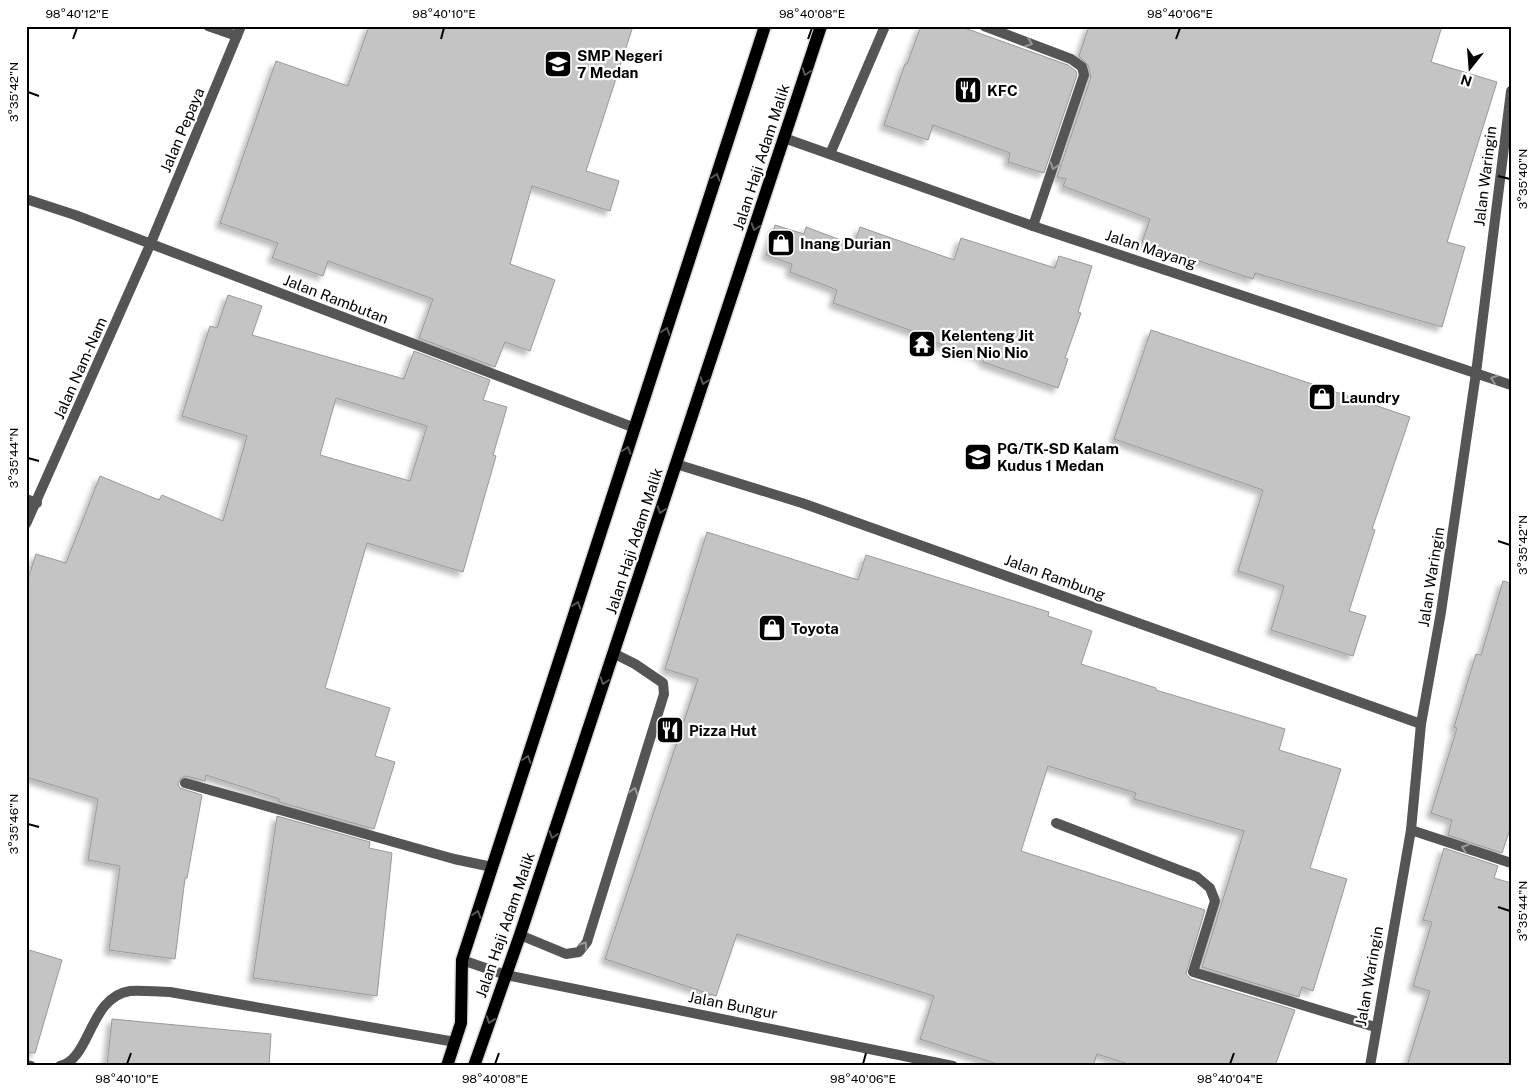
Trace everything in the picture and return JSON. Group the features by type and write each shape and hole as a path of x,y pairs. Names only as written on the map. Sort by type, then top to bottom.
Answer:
{"main road":[{"name":"Jalan Haji Adam Malik","path":"447,1066 461,1023 462,960 765,26"},
{"name":"Jalan Haji Adam Malik","path":"474,1066 520,935 821,26"}],"street":[{"path":"208,26 239,31"},
{"path":"830,154 884,26"},
{"path":"984,26 1071,59 1082,67 1084,75 1033,226"},
{"name":"Jalan Pepaya","path":"150,245 239,31"},
{"name":"Jalan Waringin","path":"1370,1066 1375,1027 1411,830 1422,724 1441,612 1476,373 1511,91"},
{"name":"Jalan Mayang","path":"784,138 1033,226 1511,384"},
{"name":"Jalan Rambutan","path":"26,200 75,215 635,428"},
{"name":"Jalan Nam-Nam","path":"26,524 37,503 150,245"},
{"name":"Jalan Rambung","path":"676,464 802,503 1422,724"},
{"path":"26,499 37,503"},
{"path":"520,935 566,954 579,952 587,942 664,694 663,682 613,653"},
{"path":"185,783 454,859 492,867"},
{"path":"1056,823 1197,877 1210,888 1215,901 1193,972 1375,1027"},
{"path":"1411,830 1511,863"},
{"name":"Jalan Bungur","path":"462,960 506,975 953,1066"},
{"path":"60,1066 65,1065 77,1053 102,1008 113,998 129,992 170,992 455,1042"},
{"path":"26,1065 31,1066"}],"building":[{"path":"369,26 633,26 586,171 619,181 610,211 532,186 510,264 555,280 530,351 505,342 495,367 419,338 433,299 328,261 323,276 272,258 278,243 220,223 276,61 348,86"},
{"path":"921,26 959,26 1068,65 1076,71 1077,75 1044,173 1008,162 1010,153 933,125 928,140 884,125 905,64 907,64"},
{"path":"1089,26 1442,26 1431,62 1497,82 1447,242 1465,247 1442,327 1255,273 1253,279 1142,242 1150,219 1063,186 1066,179 1057,177 1091,77 1088,65 1079,56"},
{"path":"775,225 804,234 806,227 854,245 860,227 954,260 961,238 1055,268 1059,256 1092,266 1078,312 1081,313 1065,358 1068,359 1058,388 983,362 984,358 928,340 929,337 833,303 837,290 790,272 792,264 766,255"},
{"path":"228,295 262,306 252,335 404,379 414,351 490,380 483,400 507,407 493,455 496,456 463,572 367,543 325,688 390,708 375,756 395,762 374,829 279,802 279,799 206,775 205,781 186,776 181,778 178,784 180,788 202,795 187,878 185,878 175,959 109,950 120,866 88,860 98,799 26,777 26,585 36,554 66,563 100,476 159,500 162,495 223,521 247,436 182,416 210,326 217,328","holes":["336,398 427,426 410,481 320,455"]},
{"path":"1151,330 1410,417 1372,529 1375,530 1349,611 1366,616 1353,656 1271,630 1284,586 1238,571 1263,490 1114,439"},
{"path":"707,532 858,580 866,555 1049,612 1048,616 1092,631 1081,664 1156,688 1156,690 1285,729 1279,750 1341,769 1310,868 1347,879 1313,991 1302,987 1299,997 1202,967 1244,831 1134,799 1136,793 1048,766 1021,851 1205,910 1186,974 1191,979 1295,1010 1275,1066 1134,1066 1097,1054 1093,1066 1003,1066 920,1039 934,996 737,934 716,996 605,959 698,679 665,669"},
{"path":"1503,581 1511,583 1511,826 1502,853 1448,835 1452,820 1431,813 1457,728 1454,727 1476,654 1481,655"},
{"path":"277,816 370,842 369,848 392,853 377,996 253,978"},
{"path":"1444,848 1498,866 1494,878 1511,883 1511,1066 1407,1066 1430,991 1413,986 1432,922 1423,920"},
{"path":"26,949 62,960 35,1053 26,1052"},
{"path":"112,1019 271,1034 269,1066 107,1066"}],"place":[{"name":"SMP Negeri 7 Medan","path":"558,64"},
{"name":"KFC","path":"968,90"},
{"name":"Inang Durian","path":"781,243"},
{"name":"Kelenteng Jit Sien Nio Nio","path":"922,344"},
{"name":"Laundry","path":"1322,397"},
{"name":"PG/TK-SD Kalam Kudus 1 Medan","path":"978,457"},
{"name":"Toyota","path":"772,628"},
{"name":"Pizza Hut","path":"670,730"}]}
